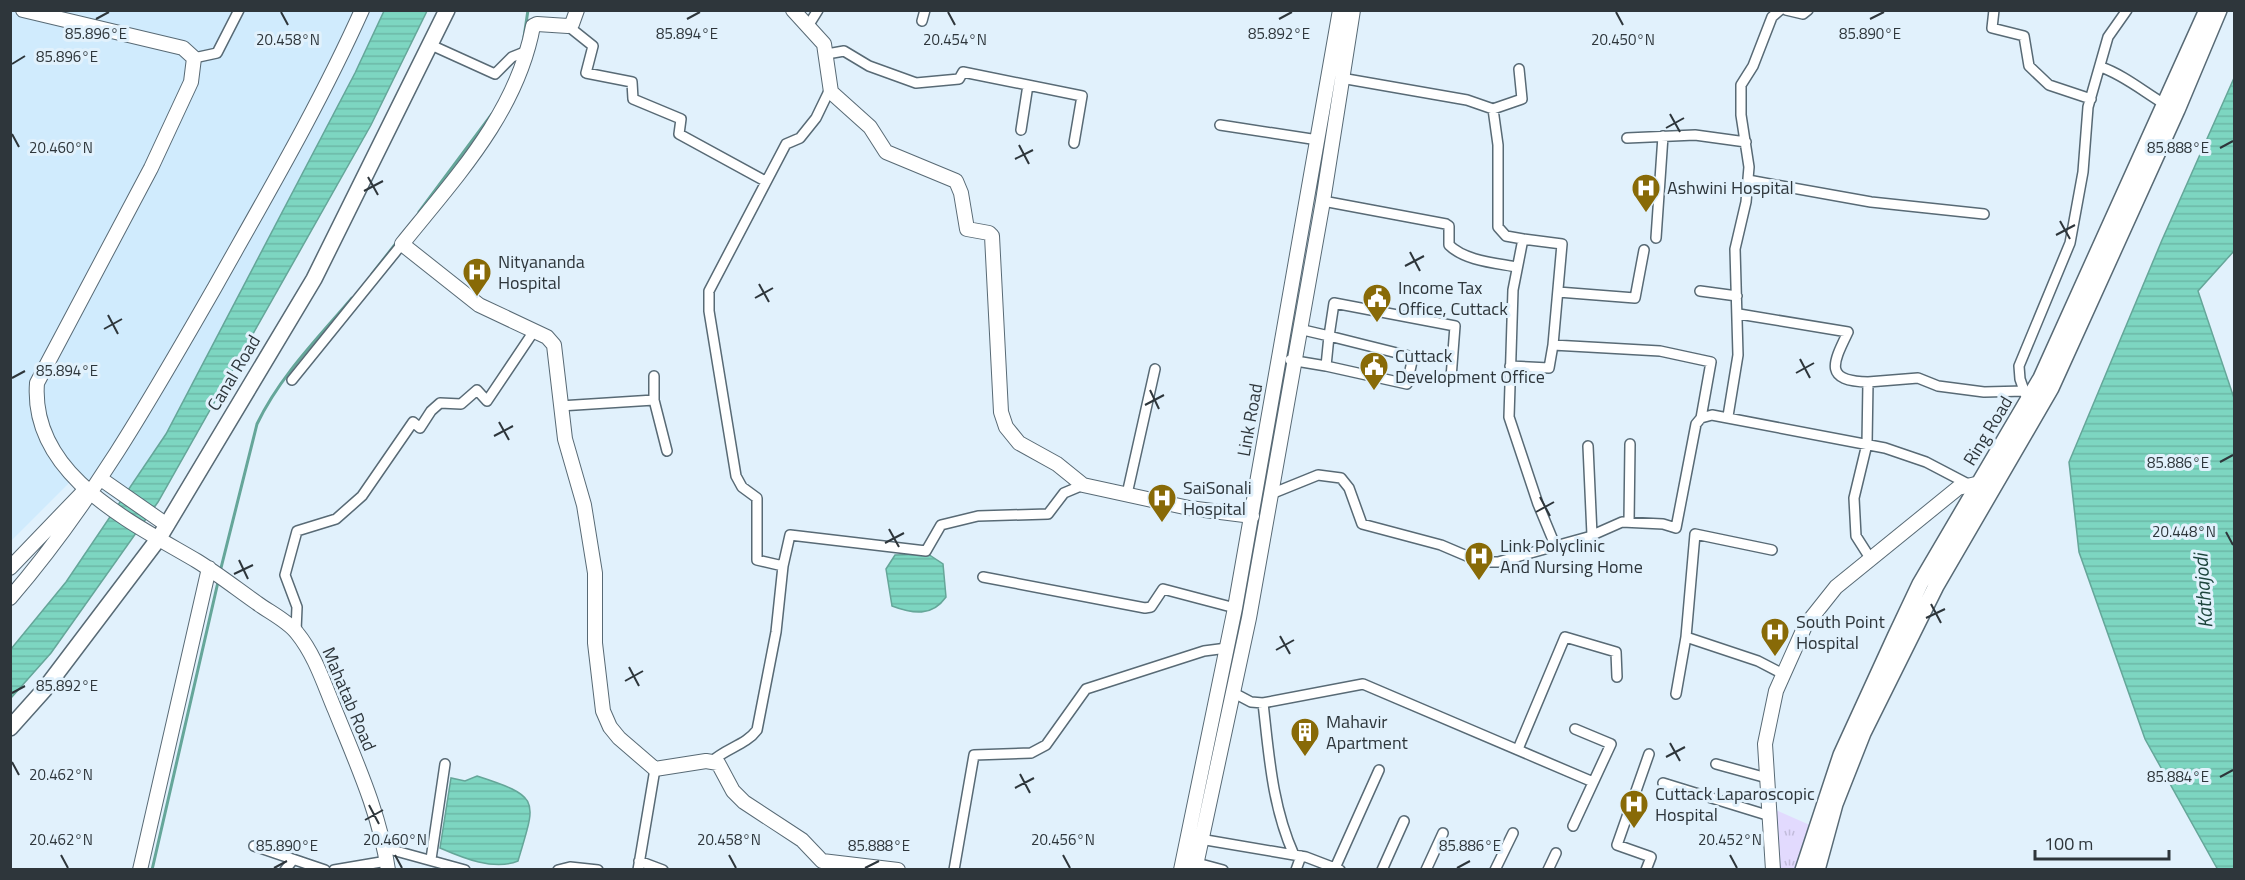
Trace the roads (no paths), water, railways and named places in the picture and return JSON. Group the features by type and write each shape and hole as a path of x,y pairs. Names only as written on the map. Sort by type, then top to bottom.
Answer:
{"main road":[{"path":"23,10 69,15 183,48 194,58 191,82 151,168 37,383 35,401 41,424 55,450 85,489 104,506 160,532"},
{"path":"10,556 85,489 100,479 243,237 311,115 362,10"},
{"name":"Canal Road","path":"10,728 44,690 160,532 314,279 447,10"},
{"path":"577,10 572,24 568,26 537,24 532,26 516,87 496,124 402,244 479,305 550,339 554,345 565,439 584,505 595,573 595,644 603,711 610,727 619,738 655,769 711,762 722,768 733,791 744,802 802,840 820,865 898,870"},
{"path":"794,10 824,44 830,89 870,127 886,152 956,181 961,193 967,229 989,233 992,236 1002,420 1019,443 1057,464 1083,485 1190,508 1252,516"},
{"name":"Link Road","path":"1181,870 1229,683 1249,618 1270,494 1286,359 1318,140 1340,10"},
{"name":"Link Road","path":"1196,866 1229,683 1227,648 1252,516 1286,359 1299,329 1323,201 1353,10"},
{"name":"Ring Road","path":"1817,870 1835,804 1863,733 1936,586 1981,486 2072,313 2207,10"},
{"name":"Ring Road","path":"1803,870 1840,755 1920,584 1981,486 2051,388 2177,110 2219,10"},
{"path":"100,479 153,515 160,532"},
{"path":"1773,870 1765,744 1768,720 1783,674 1805,626 1816,609 1836,587 1958,488 1981,486"},
{"path":"10,568 85,489"},
{"path":"10,598 85,489"},
{"name":"Mahatab Road","path":"160,532 296,631 318,668 362,777 387,860"},
{"path":"140,870 215,573"}],"street":[{"path":"194,58 217,53 238,10"},
{"path":"808,26 818,10"},
{"path":"922,21 925,10"},
{"path":"1728,416 1738,354 1739,314 1735,249 1748,180 1746,142 1741,115 1741,85 1753,66 1772,17 1780,10"},
{"path":"1786,10 1803,14 1808,10"},
{"path":"1994,10 1992,28 2024,36 2029,66 2049,85 2091,99"},
{"path":"1739,314 1848,332 1834,364 1836,374 1845,380 1868,382 1918,378 1938,386 2027,396 2019,366 2070,243 2083,172 2091,99 2111,30 2127,10"},
{"path":"568,26 593,46 586,73 632,82 633,99 681,119 679,134 765,181"},
{"path":"431,45 492,74 500,71 509,60 527,51"},
{"path":"827,54 844,51 869,66 916,82 959,79 963,72 1082,96 1074,143"},
{"path":"2100,67 2119,73 2138,89 2166,105"},
{"path":"1341,78 1467,100 1493,109 1522,99 1519,69"},
{"path":"1021,130 1028,85"},
{"path":"783,566 757,560 757,498 742,487 736,476 708,301 709,291 786,144 800,138 816,118 830,89"},
{"path":"1493,109 1498,145 1498,227 1506,236 1562,244 1549,368 1510,366"},
{"path":"1220,125 1318,140"},
{"path":"1628,138 1695,135 1746,142"},
{"path":"1656,238 1663,136"},
{"path":"1748,180 1871,202 1984,213"},
{"path":"1323,201 1446,224 1450,231 1449,245 1455,250 1464,255 1517,267"},
{"path":"1523,238 1513,290 1509,417 1555,544"},
{"path":"292,380 402,244"},
{"path":"1558,292 1635,298 1644,250"},
{"path":"1700,291 1737,296"},
{"path":"1326,366 1334,303 1455,326 1451,378"},
{"path":"1286,359 1407,384 1413,357 1299,329"},
{"path":"296,631 297,608 285,575 297,531 336,519 362,496 413,422 420,428 431,411 440,403 461,405 477,390 487,401 534,331"},
{"path":"1553,345 1660,351 1711,362 1701,418 1694,430 1676,528"},
{"path":"1127,494 1155,369"},
{"path":"654,376 654,400 667,451"},
{"path":"1868,382 1867,444 1854,498 1856,536 1870,558"},
{"path":"561,406 654,400"},
{"path":"1701,418 1712,415 1728,416 1808,434 1867,444 1926,462 1981,486"},
{"path":"1629,522 1630,444"},
{"path":"1588,446 1592,535"},
{"path":"1270,494 1318,475 1341,478 1349,488 1362,524 1441,545 1481,562 1498,562 1592,535 1611,525 1629,522 1663,524 1695,534 1772,550"},
{"path":"711,762 726,749 748,740 757,730 776,632 783,566 790,535 926,551 941,525 978,516 1048,514 1064,493 1083,485"},
{"path":"1676,694 1686,637 1695,534"},
{"path":"982,577 1145,608 1151,607 1163,589 1235,608"},
{"path":"1518,749 1564,637 1616,652 1617,677"},
{"path":"1686,637 1758,661 1783,674"},
{"path":"954,870 974,755 1031,753 1046,745 1086,689 1204,651 1227,648"},
{"path":"1229,683 1251,702 1263,703 1363,684 1593,782"},
{"path":"1263,703 1271,777 1279,818 1298,855 1296,870"},
{"path":"1573,826 1611,744 1575,729"},
{"path":"1646,870 1651,857 1617,845 1649,754"},
{"path":"431,859 445,764"},
{"path":"1716,764 1767,778"},
{"path":"655,769 638,865 663,870"},
{"path":"1200,839 1298,855 1337,868 1379,770"},
{"path":"1663,783 1770,816"},
{"path":"1382,870 1404,821"},
{"path":"1426,870 1443,833"},
{"path":"1496,870 1513,833"},
{"path":"254,846 325,870"},
{"path":"1548,870 1556,853"},
{"path":"334,870 387,860 431,859 465,870"},
{"path":"285,870 293,860"},
{"path":"1196,866 1223,870"},
{"path":"558,870 570,867 598,870"}],"water":[{"path":"384,11 427,11 371,125 158,502 51,653 11,698 11,649 66,582 166,434 355,73"},
{"name":"Kathajodi","path":"2234,78 2234,251 2198,291 2234,398 2234,869 2218,870 2145,739 2079,552 2069,462 2162,240"},
{"path":"928,554 943,564 946,597 935,608 922,612 907,611 892,606 886,569 895,555"},
{"path":"477,776 513,790 523,796 529,804 528,825 518,861 509,864 489,864 440,848 451,778 465,781"}],"waterway":[{"path":"524,37 528,10"},
{"path":"419,212 492,114"},
{"path":"372,274 397,242"},
{"path":"220,572 257,424 266,406 288,374 352,298"},
{"path":"152,870 218,582"}],"place":[{"name":"Ashwini Hospital","path":"1646,214"},
{"name":"Nityananda Hospital","path":"477,298"},
{"name":"Income Tax Office, Cuttack","path":"1377,324"},
{"name":"Cuttack Development Office","path":"1374,392"},
{"name":"SaiSonali Hospital","path":"1162,524"},
{"name":"Link Polyclinic And Nursing Home","path":"1479,582"},
{"name":"South Point Hospital","path":"1775,658"},
{"name":"Mahavir Apartment","path":"1305,758"},
{"name":"Cuttack Laparoscopic Hospital","path":"1634,830"}]}
